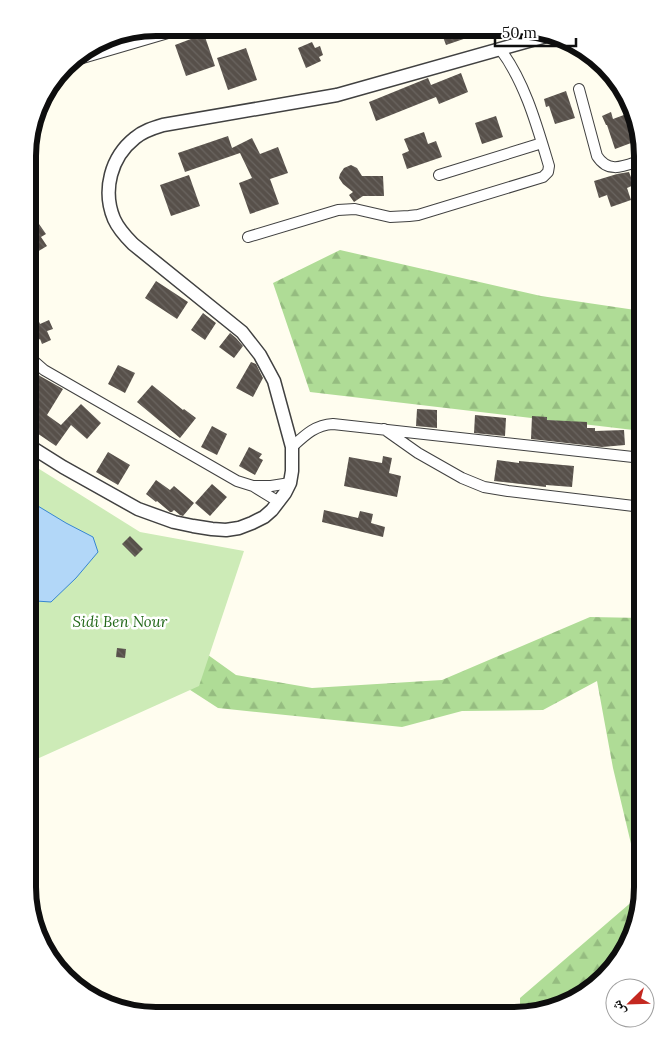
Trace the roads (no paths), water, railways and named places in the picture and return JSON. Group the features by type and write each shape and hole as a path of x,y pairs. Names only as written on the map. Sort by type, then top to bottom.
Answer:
{"street":[{"path":"91,56 158,36"},
{"path":"36,450 138,509 174,522 226,530 252,524 264,517 279,502 290,483 292,471 290,434 274,381 252,343 242,332 133,244 122,232 114,219 110,205 111,175 116,160 135,137 163,125 337,95 537,38"},
{"path":"248,237 338,210 355,209 390,217 418,215 546,175 549,169 521,82 500,48"},
{"path":"579,89 599,160 606,166 616,168 634,164"},
{"path":"439,175 542,144"},
{"path":"36,363 44,370 237,481 253,486 279,502"},
{"path":"292,447 311,430 327,424 333,424 634,457"},
{"path":"383,429 418,453 462,478 484,487 502,491 634,507"},
{"path":"253,486 272,486 290,483"}],"water":[{"path":"36,505 93,537 98,552 76,578 51,602 36,601"}],"park label":[{"name":"Sidi Ben Nour","path":"120,621"}]}
